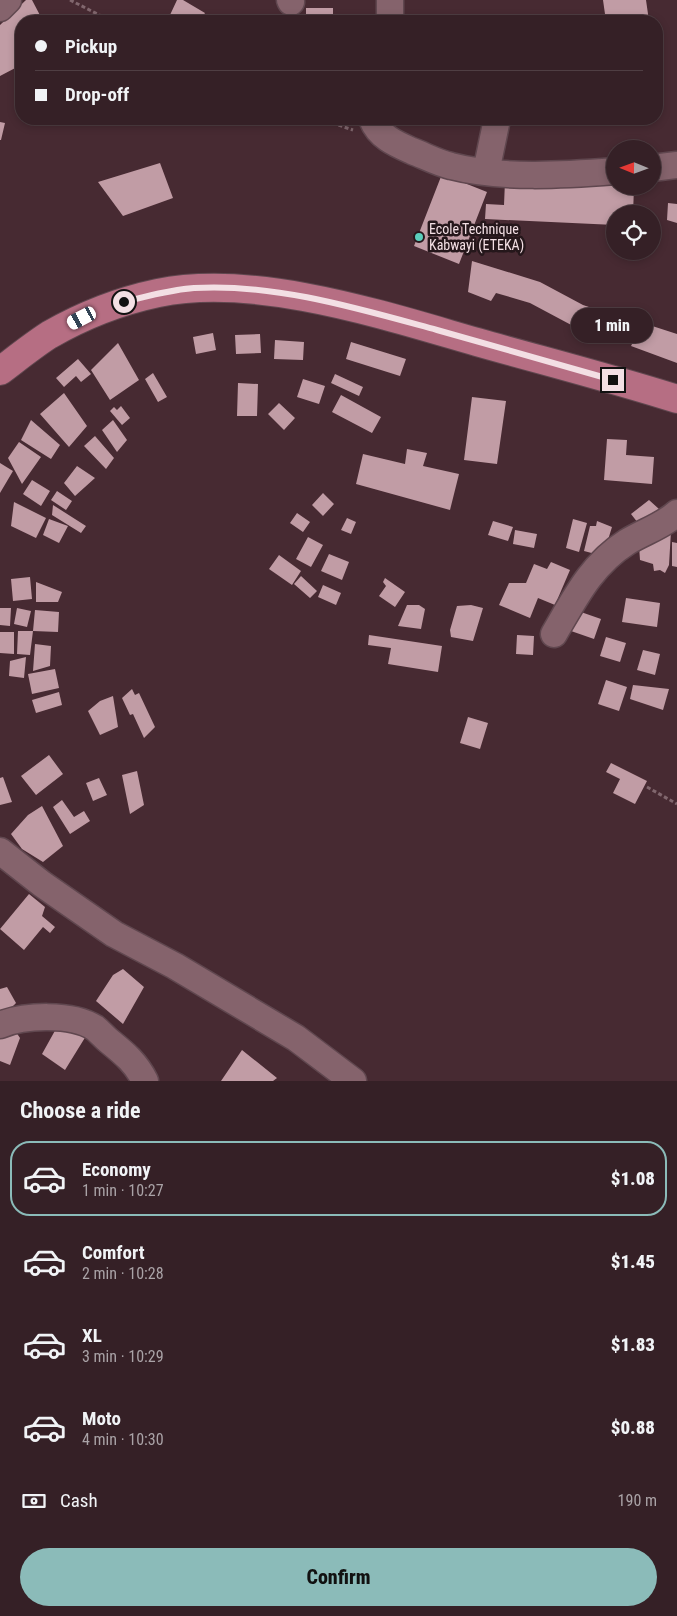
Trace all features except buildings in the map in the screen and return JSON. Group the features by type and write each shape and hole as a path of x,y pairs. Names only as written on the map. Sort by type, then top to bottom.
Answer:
{"highway":[{"path":"0,371 48,336 82,318 124,302 158,293 194,288 229,288 317,300 385,316 677,399"}],"street":[{"path":"0,8 8,0"},
{"path":"390,0 390,15"},
{"path":"375,125 382,134 396,144 452,166 486,172 535,175 606,171"},
{"path":"486,172 496,125"},
{"path":"661,167 677,165"},
{"path":"554,634 593,570 627,542 677,513"},
{"path":"0,852 114,934 175,966 288,1033 348,1075 353,1081"},
{"path":"0,1025 36,1018 64,1018 79,1021 95,1028 126,1054 145,1081"}],"path":[{"path":"70,0 99,15"},
{"path":"647,788 677,804"}],"place":[{"name":"Ecole Technique Kabwayi (ETEKA)","path":"419,237"}],"route":[{"path":"124,302 158,293 194,288 229,288 273,293 326,302 385,316 613,380"}]}
